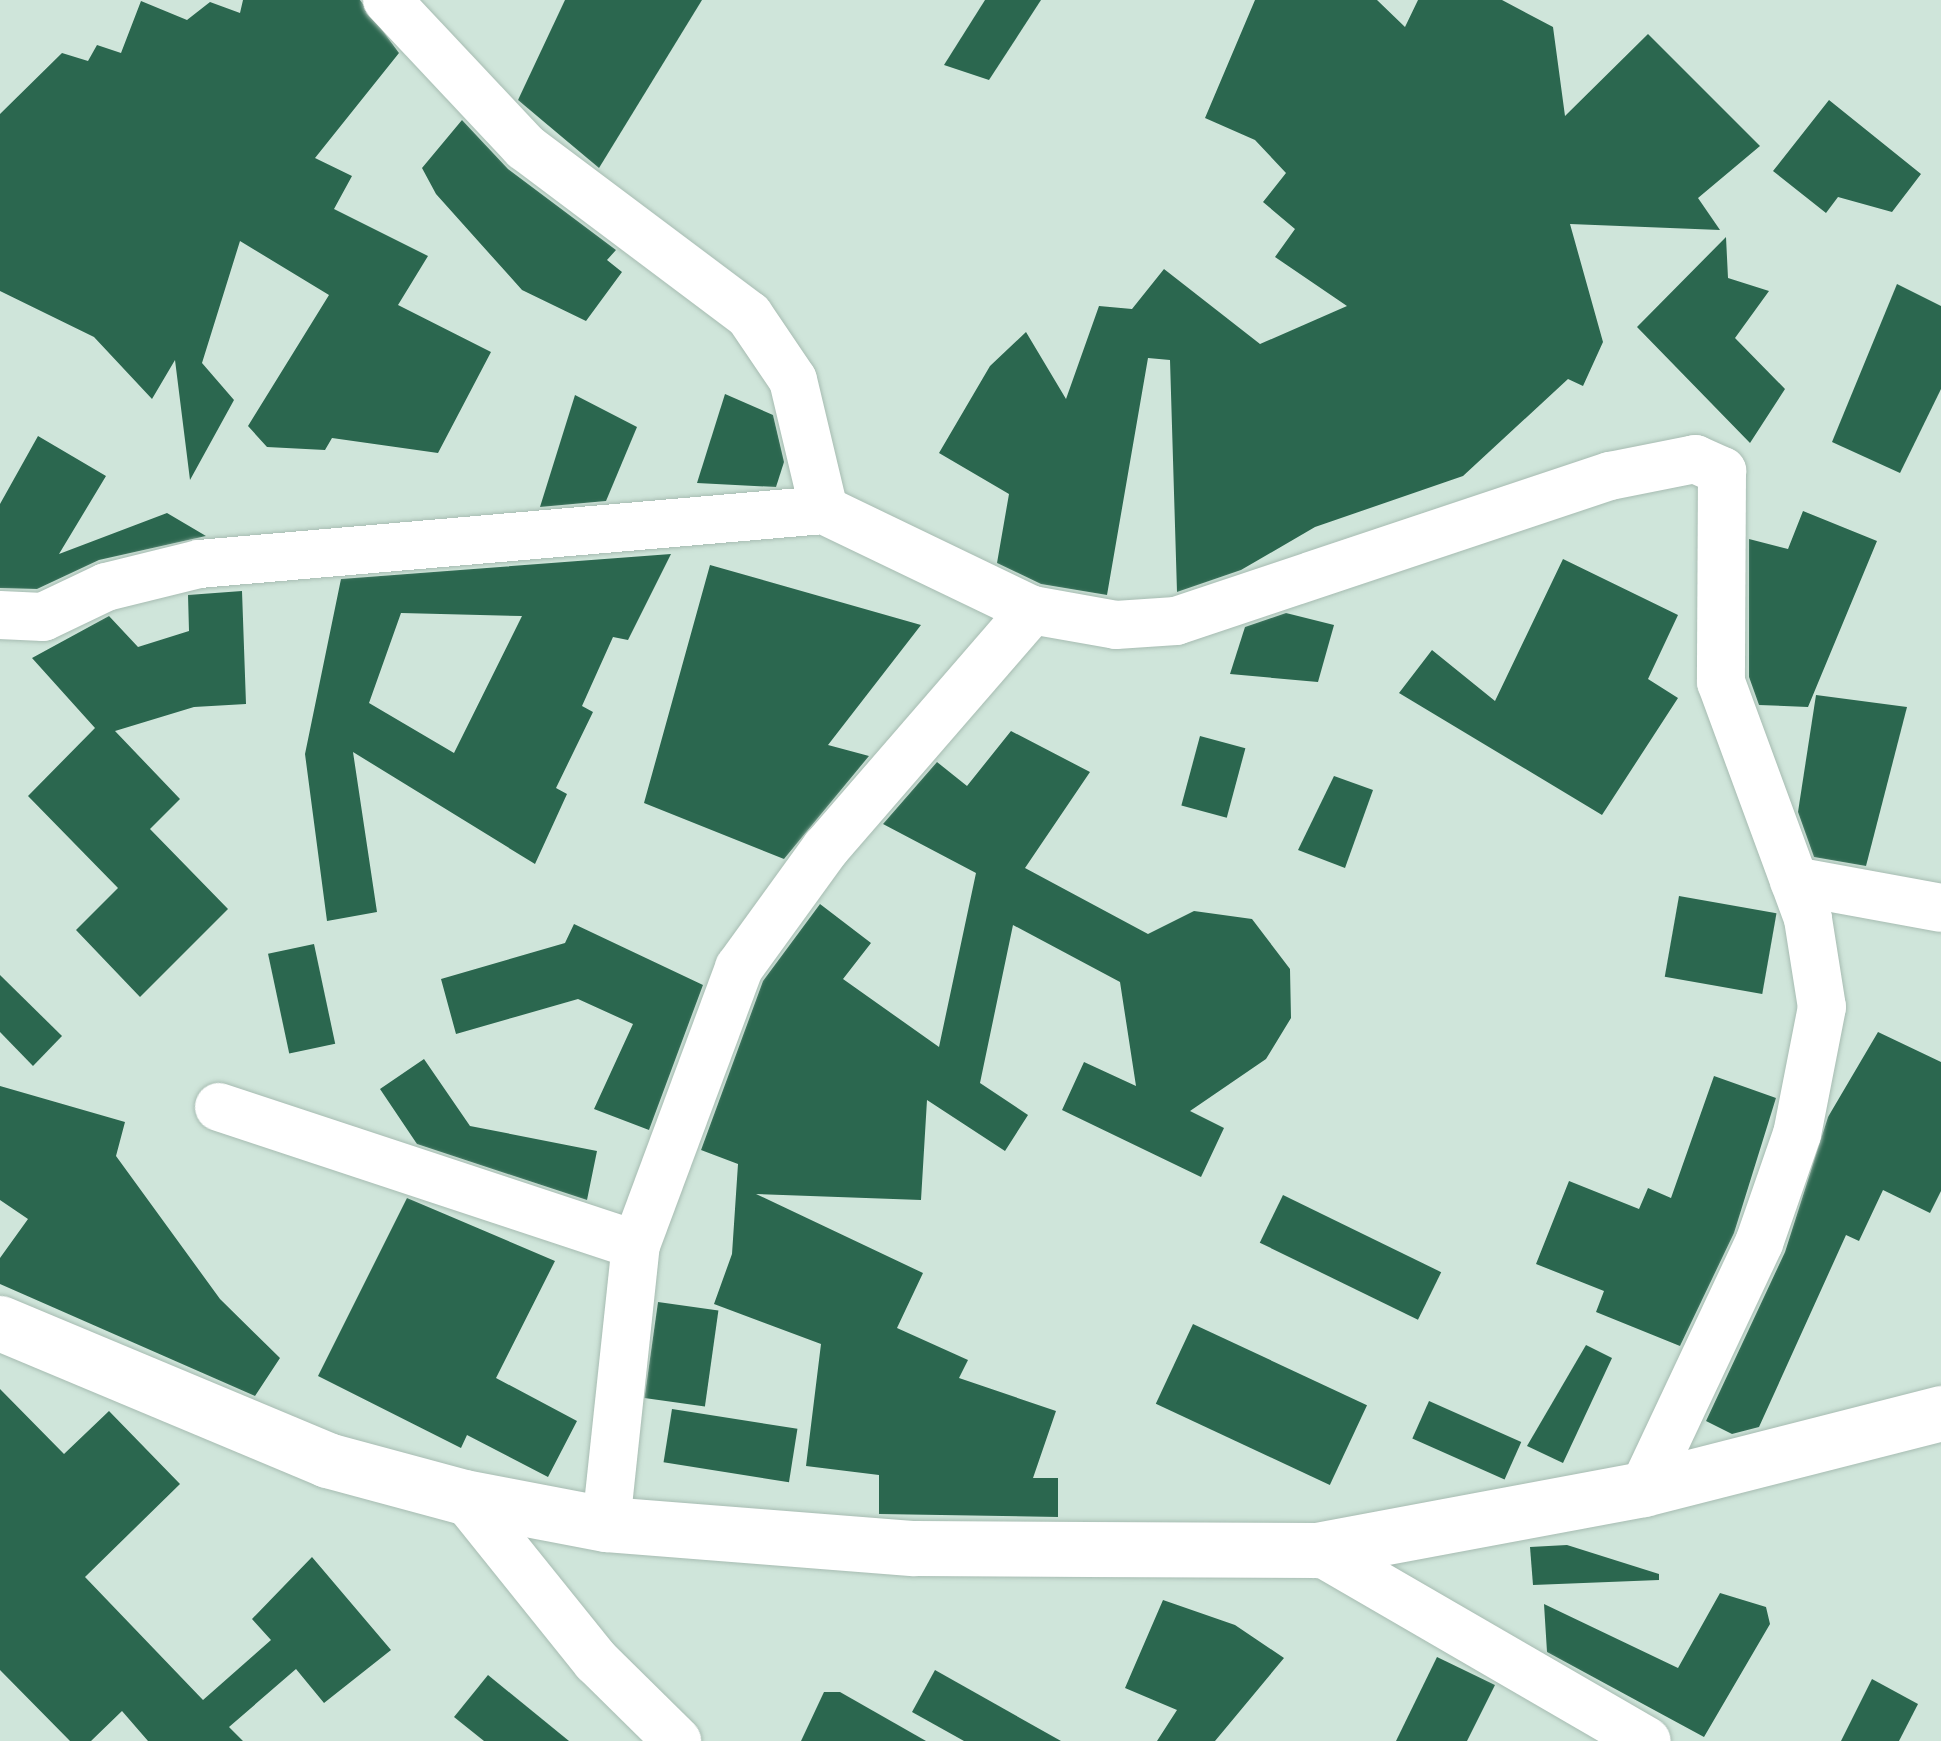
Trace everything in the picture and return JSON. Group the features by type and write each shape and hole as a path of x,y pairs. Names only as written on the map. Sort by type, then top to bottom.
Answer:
{"street":[{"path":"387,0 525,147 749,315 793,380 824,510"},
{"path":"0,615 43,618 106,587 199,564 824,510 1032,610 1116,625 1176,620 1401,541 1696,459 1722,471 1728,503 1721,682 1820,961 1822,1007 1797,1134 1759,1243 1643,1489"},
{"path":"606,1524 636,1245 739,968 826,848 1032,610"},
{"path":"1794,882 1941,908"},
{"path":"220,1108 636,1245"},
{"path":"0,1323 326,1460 464,1497 606,1524 914,1548 1317,1550 1643,1489 1941,1413"},
{"path":"464,1497 596,1661 677,1741"},
{"path":"1317,1550 1647,1741"}],"building":[{"path":"243,0 360,0 399,53 315,158 352,176 334,209 428,256 398,305 491,352 438,453 332,438 325,450 267,447 248,426 329,295 240,241 202,363 234,400 190,480 175,360 152,399 94,337 0,291 0,114 62,53 88,61 97,45 121,53 141,1 187,20 210,2 240,13"},
{"path":"565,0 702,0 599,168 518,100"},
{"path":"985,0 1041,0 989,80 944,65"},
{"path":"1255,0 1377,0 1405,27 1418,0 1502,0 1553,27 1565,116 1648,34 1760,146 1698,198 1720,230 1570,224 1603,342 1583,386 1568,379 1463,476 1315,527 1241,570 1177,592 1170,360 1148,358 1107,595 1041,584 997,563 1009,494 939,453 990,366 1026,332 1066,399 1099,306 1132,309 1164,269 1260,344 1347,306 1275,257 1295,229 1263,202 1286,173 1255,140 1205,118"},
{"path":"1829,100 1921,174 1892,212 1838,197 1826,213 1773,171"},
{"path":"462,120 508,169 616,250 607,260 622,272 586,321 522,290 436,194 422,168"},
{"path":"1726,237 1728,278 1769,291 1735,338 1785,389 1750,443 1637,327"},
{"path":"1897,284 1941,306 1941,389 1900,473 1832,442"},
{"path":"725,394 773,415 784,462 776,487 697,483"},
{"path":"575,395 637,427 606,501 540,507"},
{"path":"38,436 106,476 59,554 167,513 206,536 99,560 37,589 0,588 0,504"},
{"path":"1803,511 1877,541 1808,707 1759,705 1749,677 1749,539 1788,549"},
{"path":"671,554 628,640 613,637 582,706 593,712 556,788 567,794 535,864 353,752 377,912 327,921 305,754 341,579","holes":["401,613 522,616 454,753 369,703"]},
{"path":"1563,559 1678,615 1648,679 1678,698 1602,815 1399,693 1432,650 1495,701"},
{"path":"710,565 921,625 828,745 869,756 784,859 644,803"},
{"path":"242,591 246,704 194,707 115,731 180,799 150,829 228,909 140,997 76,930 118,888 28,796 95,728 32,658 109,616 138,647 189,631 188,595"},
{"path":"1286,613 1334,625 1318,682 1230,674 1245,627"},
{"path":"1816,695 1907,707 1866,866 1814,857 1798,812"},
{"path":"1011,731 1090,772 1025,868 1148,934 1194,911 1252,919 1290,969 1291,1018 1266,1059 1190,1111 1224,1128 1201,1177 1062,1110 1084,1062 1136,1086 1120,982 1013,925 980,1083 1028,1115 1005,1151 927,1100 921,1200 756,1194 923,1273 897,1328 968,1360 959,1378 1056,1411 1033,1478 1058,1478 1058,1517 879,1514 879,1475 806,1466 821,1344 714,1304 732,1254 738,1164 701,1150 763,981 820,904 871,943 843,979 939,1047 976,873 883,824 937,762 967,786"},
{"path":"1200,736 1245,748 1227,818 1181,806"},
{"path":"1334,776 1373,790 1345,868 1298,850"},
{"path":"1679,896 1776,913 1762,994 1665,977"},
{"path":"574,924 703,985 649,1130 594,1109 633,1024 578,999 456,1034 441,979 565,943"},
{"path":"314,944 335,1044 289,1054 268,954"},
{"path":"0,975 62,1036 33,1066 0,1032"},
{"path":"1878,1032 1941,1062 1941,1191 1930,1213 1883,1190 1859,1241 1846,1235 1759,1427 1732,1434 1706,1421 1785,1252 1828,1117"},
{"path":"424,1059 470,1126 597,1151 587,1200 417,1144 380,1089"},
{"path":"1714,1076 1776,1098 1734,1233 1680,1346 1596,1312 1604,1291 1536,1264 1569,1181 1639,1209 1648,1188 1671,1198"},
{"path":"0,1086 125,1122 116,1156 220,1299 280,1358 255,1396 0,1284 0,1258 28,1219 0,1200"},
{"path":"1283,1195 1441,1272 1418,1320 1260,1243"},
{"path":"407,1198 555,1261 496,1378 577,1421 548,1477 467,1435 461,1448 318,1376"},
{"path":"658,1302 718,1310 705,1407 645,1398"},
{"path":"1193,1324 1367,1405 1330,1485 1156,1404"},
{"path":"1586,1345 1612,1358 1563,1463 1527,1446"},
{"path":"0,1389 64,1454 109,1411 180,1484 85,1577 203,1700 271,1640 252,1619 312,1557 391,1650 324,1703 296,1669 229,1727 243,1741 148,1741 122,1711 91,1741 70,1741 0,1670"},
{"path":"1429,1401 1521,1442 1505,1480 1412,1438"},
{"path":"672,1409 797,1429 789,1482 664,1462"},
{"path":"1567,1545 1659,1574 1659,1580 1533,1585 1530,1547"},
{"path":"1720,1593 1766,1607 1770,1624 1704,1737 1547,1652 1544,1604 1678,1668"},
{"path":"1163,1600 1235,1625 1284,1658 1215,1741 1157,1741 1177,1710 1125,1688"},
{"path":"1437,1657 1495,1685 1467,1741 1396,1741"},
{"path":"935,1670 1061,1741 964,1741 912,1712"},
{"path":"488,1675 569,1741 484,1741 454,1717"},
{"path":"1872,1679 1918,1704 1899,1741 1841,1741"},
{"path":"824,1692 840,1692 926,1741 801,1741"}]}
